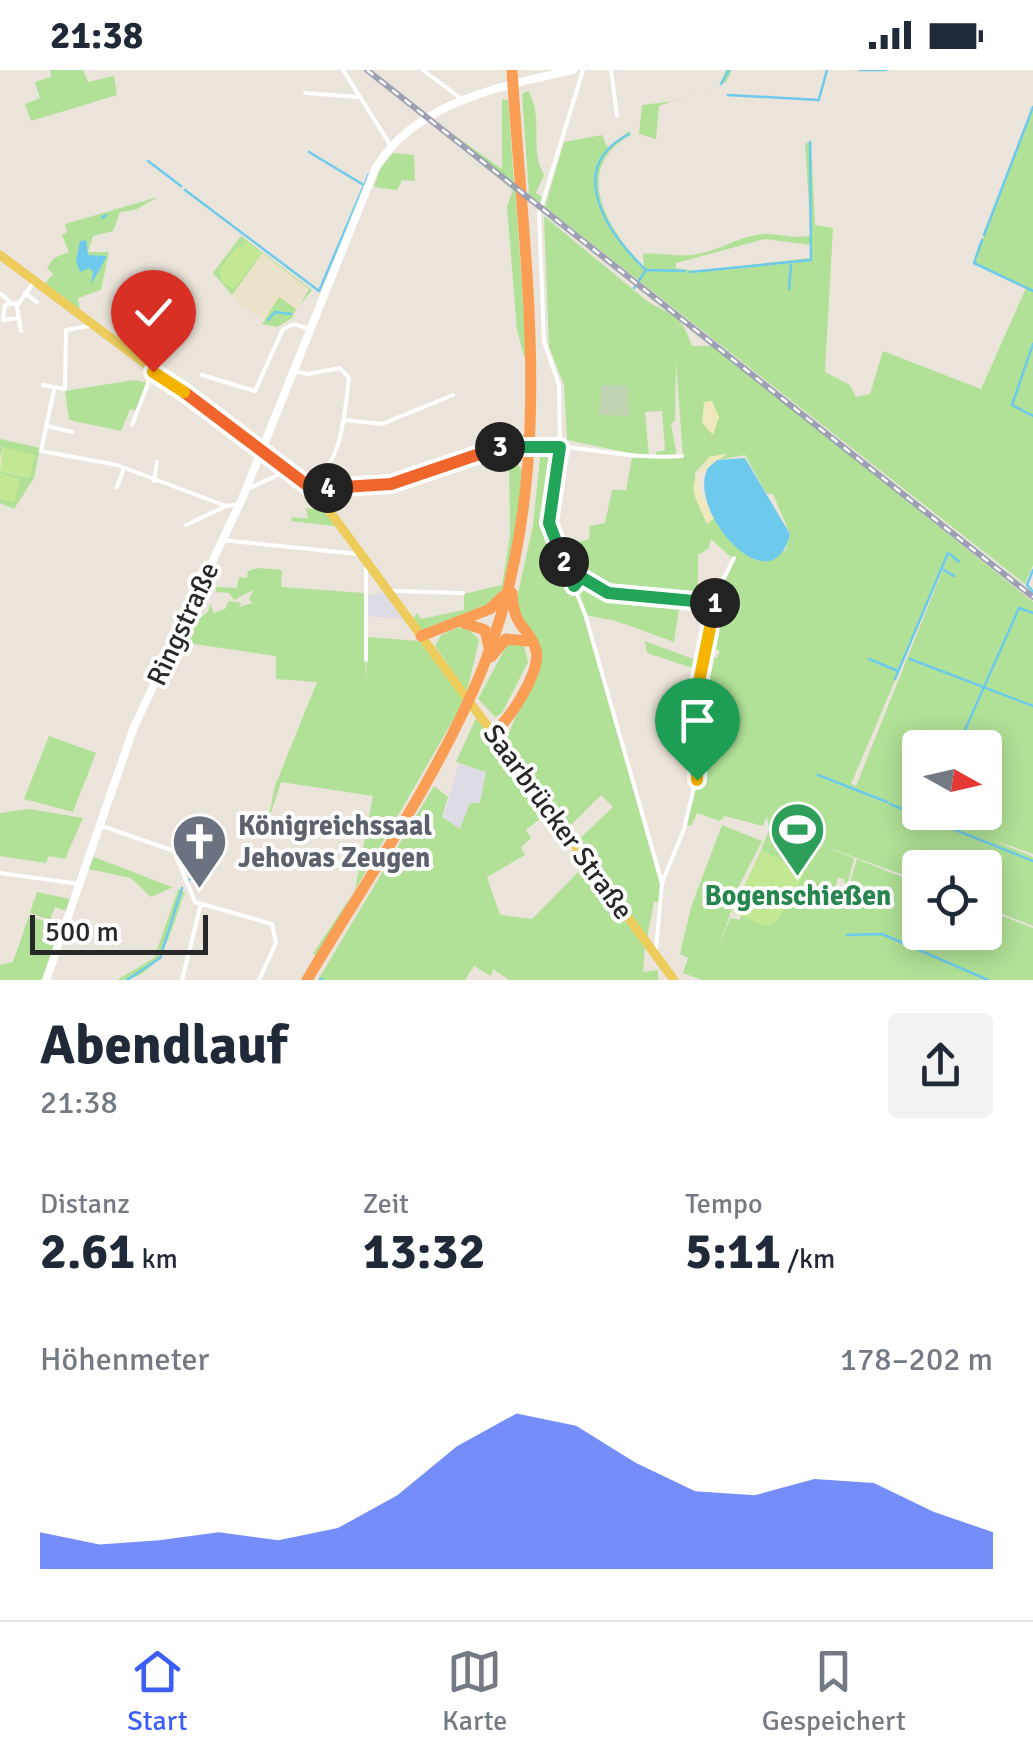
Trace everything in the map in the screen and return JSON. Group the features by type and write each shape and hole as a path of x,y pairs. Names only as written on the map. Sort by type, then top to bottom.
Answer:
{"highway":[{"path":"309,980 461,722 490,654 511,588 527,498 532,406 515,73"},
{"path":"427,640 490,609 511,588"},
{"path":"496,734 512,714 537,657 533,644 515,621 511,588"},
{"path":"427,640 460,624 477,624 487,634 490,654"},
{"path":"490,654 502,642 516,637 528,642 534,656 510,713 496,734"}],"main road":[{"path":"389,148 415,124 445,108 573,70"},
{"name":"Ringstraße","path":"46,980 118,761 239,504 372,175 389,148"},
{"name":"Saarbrücker Straße","path":"0,254 312,488 473,697 674,980"}],"street":[{"path":"342,70 389,148"},
{"path":"423,70 464,101"},
{"path":"583,70 540,214 544,341 559,385 560,447 549,523 574,586 662,883 660,945 653,952"},
{"path":"612,70 617,114"},
{"path":"445,108 449,91"},
{"path":"305,93 358,96"},
{"path":"21,331 18,303 35,280"},
{"path":"25,293 38,302"},
{"path":"1,294 10,304"},
{"path":"18,303 3,306 3,320 19,318"},
{"path":"43,385 64,390 66,330 93,324"},
{"path":"202,375 255,391 281,330 294,324 310,329"},
{"path":"132,426 156,370"},
{"path":"294,371 307,374 349,370 346,421 312,488"},
{"path":"54,390 41,451 124,468 226,506"},
{"path":"346,421 382,424 453,395"},
{"path":"47,426 72,432"},
{"path":"312,488 391,484 506,446 560,447 643,459 682,456"},
{"path":"154,481 158,462"},
{"path":"117,487 124,468"},
{"path":"245,490 289,470"},
{"path":"186,524 239,504"},
{"path":"222,540 360,552"},
{"path":"662,883 684,829 697,778 699,682 715,601 734,558"},
{"path":"366,660 368,564"},
{"path":"574,586 581,577 608,593 715,601"},
{"path":"388,591 463,593"},
{"path":"99,825 177,854 190,894 202,904 274,926 276,943 259,980"},
{"path":"0,872 79,884"},
{"path":"182,980 202,904"}],"shaded area":[{"path":"241,236 310,289 295,311 284,307 264,320 240,304 213,273"},
{"path":"385,592 405,619 368,616 367,596"},
{"path":"459,764 486,772 480,803 476,802 461,830 443,818"}],"green space":[{"path":"50,70 83,70 88,82 114,76 117,95 31,121 25,104 40,98 35,82 51,77"},
{"path":"726,70 732,70 726,82 707,89 720,84"},
{"path":"528,91 544,175 536,193 545,199 543,205 529,195 522,94"},
{"path":"502,99 508,100 514,184 433,120 502,169"},
{"path":"672,101 659,106 656,139 639,134 642,105"},
{"path":"1033,108 1033,565 1025,584 545,207 564,142 602,135 608,148 629,131 631,135 612,149 602,165 599,182 608,218 644,267 643,254 690,255 757,235 811,235 805,144 811,141 815,225 833,228 825,372 850,385 856,397 870,394 883,351 981,389 1026,288 974,262","holes":["765,239 811,245 810,258 696,271 676,268 676,263"]},
{"path":"430,122 515,188 528,370 517,330 507,206 513,190"},
{"path":"393,153 414,155 415,181 402,180 397,190 374,187 380,169"},
{"path":"158,197 135,210 120,212 113,231 93,236 88,252 109,252 101,290 78,298 80,311 44,285 53,274 47,268 54,258 69,252 62,235 67,232 65,224"},
{"path":"544,216 647,301 676,317 692,346 713,346 1033,602 1033,854 993,840 1033,857 1033,926 1002,914 1002,850 902,850 902,874 813,842 854,858 845,894 844,879 838,878 835,889 840,898 845,895 842,909 857,859 902,877 902,950 1002,950 1002,916 1033,928 1033,980 702,980 683,973 688,958 680,954 691,907 722,825 762,841 740,884 718,950 730,918 740,920 741,916 732,912 797,869 761,850 769,830 767,816 763,826 725,816 720,821 697,813 691,826 686,825 699,771 705,655 717,658 720,651 707,646 719,588 732,558 711,539 709,548 698,555 698,600 714,602 711,613 679,609 674,642 616,621 585,615 660,885 660,902 654,902 647,938 576,842 613,807 601,795 566,830 506,739 537,668 531,635 516,603 533,525 541,449 566,449 558,505 553,506 550,530 565,569 572,570 572,544 589,539 590,526 605,523 612,490 626,490 632,458 683,457 676,362 675,421 671,424 677,456 656,457 656,452 665,450 662,411 645,412 649,457 567,440 564,385 549,347","holes":["727,454 717,460 745,455 766,493 773,494 790,534 785,551 726,536 714,518 707,524 695,495 695,473 709,457","953,544 856,786 851,784"]},
{"path":"241,236 312,290 300,305 309,289 262,253 232,295 213,273","holes":["241,242 261,253 235,285 228,285 219,271 235,249 244,246 255,258 258,254"]},
{"path":"243,239 261,253 234,289 222,282 219,271 235,249 246,245"},
{"path":"279,297 296,309 292,318 277,327 262,324"},
{"path":"134,380 147,383 137,411 130,409 121,431 69,420 65,391"},
{"path":"601,385 627,385 630,416 599,415"},
{"path":"526,434 526,452 510,453 525,475 507,582 494,602 422,630 413,619 417,613 421,619 464,610 464,594 502,585 510,536 509,453 392,487 391,482"},
{"path":"0,439 40,448 34,478 14,509 0,503 0,471 29,478 3,447 0,458"},
{"path":"3,447 35,455 29,478 0,471"},
{"path":"0,473 20,479 14,503 0,499"},
{"path":"312,496 335,526 291,521 292,517 308,519 306,508 313,509"},
{"path":"282,570 281,587 364,593 366,684 367,637 420,641 464,701 317,956 313,954 355,890 373,796 281,782 267,825 275,786 317,682 276,679 276,656 180,642 196,606 200,618 208,612 210,604 214,613 225,609 229,601 241,603 239,607 253,603 249,600 253,590 234,600 229,593 216,592 216,587 237,588 239,577 247,578 248,571"},
{"path":"468,628 479,640 467,691 435,646 441,635"},
{"path":"645,641 701,662 699,670 647,653"},
{"path":"508,643 524,646 528,662 502,713 495,717 478,699"},
{"path":"476,718 547,813 526,830 531,838 521,847 525,855 487,877 500,915 532,919 585,865 645,946 643,972 658,970 658,980 509,980 493,969 491,976 474,966 465,980 318,980 434,786 448,797 442,817 460,829 470,803 480,803 486,772 456,762"},
{"path":"49,736 96,753 73,812 24,799"},
{"path":"29,809 83,818 65,859 49,856 46,863 0,856 0,813"},
{"path":"761,850 805,872 777,922 766,926 732,912"},
{"path":"94,857 173,887 151,897 131,878 88,869"},
{"path":"175,888 185,892 163,949 145,971 117,980 154,958 178,890"},
{"path":"37,892 70,899 66,911 55,907 50,920 30,913"},
{"path":"29,916 61,927 43,980 0,980 0,965 13,962"}],"sand":[{"path":"712,401 719,417 713,435 702,423 704,402"},
{"path":"727,454 697,476 709,457"},
{"path":"697,476 699,489 714,518 707,524 695,495"}],"water":[{"path":"86,240 88,255 107,256 91,285 93,272 89,268 80,272 76,261 80,241"},
{"path":"745,458 790,534 780,554 766,561 750,557 719,527 704,486 708,468 717,460"}],"waterway":[{"path":"721,84 729,70"},
{"path":"819,99 827,70"},
{"path":"860,70 886,70"},
{"path":"728,95 819,100"},
{"path":"984,235 1033,107"},
{"path":"629,134 609,148 598,165 595,182 607,220 646,270"},
{"path":"690,272 811,260 810,142"},
{"path":"309,152 362,184"},
{"path":"148,161 181,186"},
{"path":"185,190 319,291 369,174"},
{"path":"102,218 106,215"},
{"path":"982,240 974,263 1033,291"},
{"path":"789,289 791,265"},
{"path":"634,288 646,270 685,271"},
{"path":"268,320 275,312 291,314"},
{"path":"1033,344 1012,405 1033,416"},
{"path":"895,679 948,553"},
{"path":"950,554 959,562"},
{"path":"944,570 954,576"},
{"path":"1033,570 1027,585 1033,592"},
{"path":"965,730 1019,608 1033,613"},
{"path":"869,659 898,671"},
{"path":"910,659 1033,706"},
{"path":"818,775 887,802"},
{"path":"890,804 1033,861"},
{"path":"189,880 204,861"},
{"path":"127,980 160,958 182,888"},
{"path":"847,935 882,934 988,980"}],"railway":[{"path":"367,70 1033,597"}],"place":[{"name":"Bogenschießen","path":"798,879"},
{"name":"Königreichssaal Jehovas Zeugen","path":"199,891"}],"route":[{"path":"153,372 154,369 316,492 334,486 391,484 506,446 560,447 549,523 574,586 576,578 581,577 608,593 715,601 699,682 697,780"}]}
